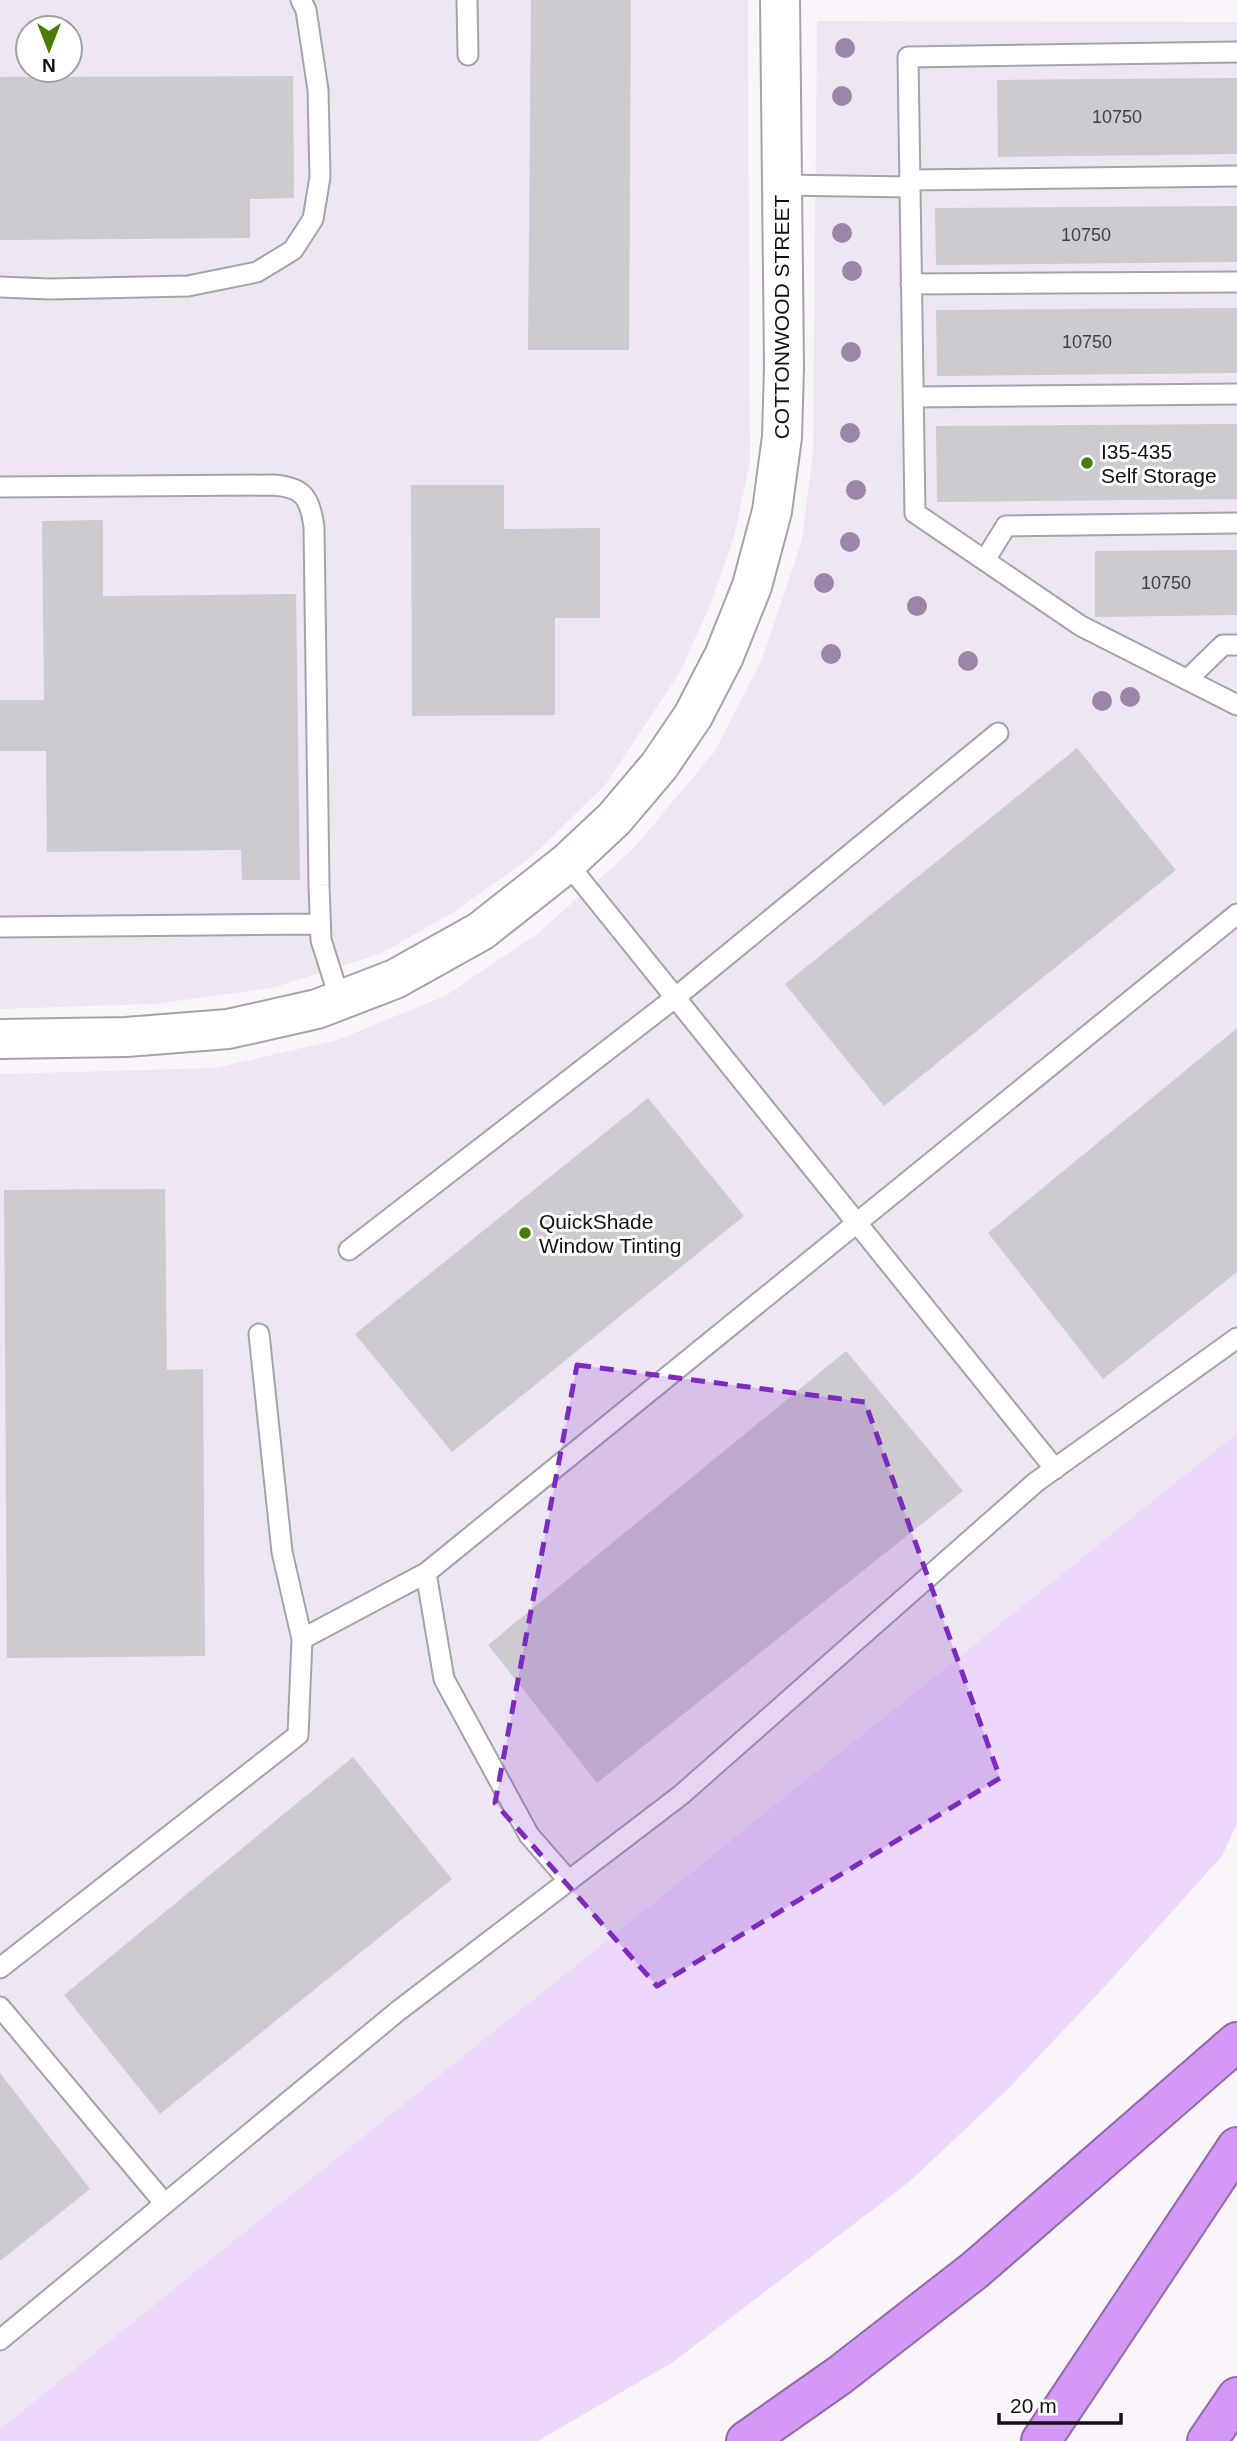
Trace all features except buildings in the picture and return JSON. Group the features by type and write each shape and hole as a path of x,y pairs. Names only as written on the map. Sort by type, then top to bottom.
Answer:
{"highway":[{"path":"746,2441 840,2375 975,2270 1237,2042"},
{"path":"1041,2441 1237,2147"},
{"path":"1206,2441 1237,2397"}],"street":[{"name":"COTTONWOOD STREET","path":"0,1039 126,1037 228,1029 317,1009 395,979 481,931 567,863 614,819 659,766 693,716 724,656 752,586 772,511 782,437 784,367 780,0"}],"lane":[{"path":"0,287 50,289 188,286 257,272 293,250 313,219 320,177 318,90 306,10 301,0"},
{"path":"467,0 468,55"},
{"path":"1237,52 908,57 915,513 1081,626 1237,705"},
{"path":"782,186 1237,176"},
{"path":"911,284 1237,282"},
{"path":"913,397 1237,394"},
{"path":"0,486 272,485 292,486 305,496 312,509 314,527 321,940 340,1000"},
{"path":"985,560 1006,526 1237,523"},
{"path":"1187,680 1223,645 1237,645"},
{"path":"349,1250 676,997 998,733"},
{"path":"567,863 1055,1469"},
{"path":"302,1639 426,1573 1237,914"},
{"path":"0,927 320,924"},
{"path":"0,1968 298,1735 302,1639 282,1552 259,1334"},
{"path":"0,2340 398,2011 681,1795 1036,1482 1237,1338"},
{"path":"426,1573 444,1679 528,1835 569,1881"},
{"path":"0,2007 165,2204"}],"highlighted area":[{"path":"577,1365 865,1402 1000,1778 657,1986 495,1803"}],"shaded area":[{"path":"0,0 748,0 750,462 734,537 711,603 680,672 606,784 529,859 452,913 380,954 272,988 154,1004 0,1009"},
{"path":"817,21 1237,22 1237,1433 0,2429 0,1074 215,1068 337,1040 445,996 537,934 633,849 715,751 762,659 802,540 813,451"},
{"path":"1237,1433 1237,1823 1222,1856 1107,1984 1008,2089 909,2182 673,2362 538,2441 0,2441 0,2429"}],"place":[{"name":"I35-435 Self Storage","path":"1087,463"},
{"name":"QuickShade Window Tinting","path":"525,1233"}]}
